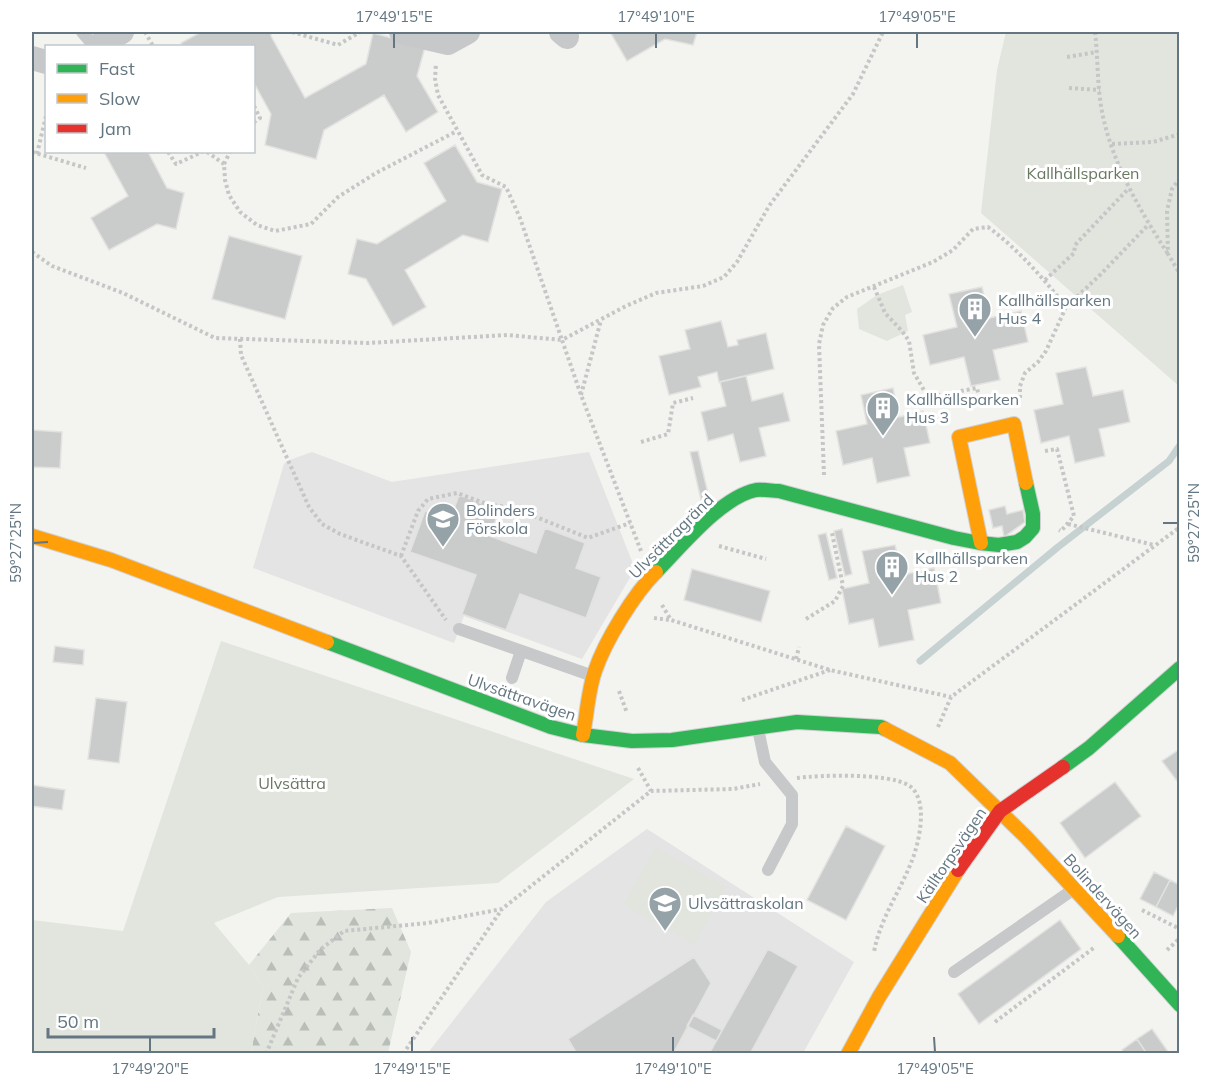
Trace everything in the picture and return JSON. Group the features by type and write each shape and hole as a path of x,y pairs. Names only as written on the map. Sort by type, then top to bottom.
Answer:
{"street":[{"path":"98,45 122,32"},
{"path":"401,32 448,43 468,32"},
{"path":"981,543 959,437 1014,424"},
{"name":"Ulvsättragränd","path":"583,735 594,677 611,637 627,609 643,585 718,510 739,496 757,490 779,491 954,538 1007,545 1023,539 1033,528 1033,514 1014,424"},
{"name":"Ulvsättravägen","path":"32,536 111,560 551,727 583,735 632,741 672,740 797,722 881,727 950,763 1000,812"},
{"name":"Källtorpsvägen","path":"848,1053 879,997 949,885 1000,812 1089,748 1179,668"},
{"name":"Bolindervägen","path":"1000,812 1075,888 1179,1005"}],"lane":[{"path":"82,32 95,45"},
{"path":"459,629 594,677"},
{"path":"512,678 521,651"},
{"path":"758,728 765,762 792,795 792,824 768,870"},
{"path":"954,972 1075,888"}],"path":[{"path":"292,32 338,45 360,32"},
{"path":"32,252 52,266 123,293 215,338 368,343 507,335 562,340 656,293 703,286 724,277 737,262 769,206 853,94 883,32"},
{"path":"1095,32 1101,105 1112,144 1129,188 1179,274"},
{"path":"436,40 435,79 438,95 482,175 506,187 520,218 581,395 667,615 671,620 830,670 951,697"},
{"path":"1066,57 1097,52"},
{"path":"1069,88 1100,90"},
{"path":"255,108 260,118 255,121"},
{"path":"37,153 45,120"},
{"path":"230,153 224,164 229,195 240,212 257,225 275,231 311,224 339,197 376,173 457,131"},
{"path":"1112,144 1153,142 1179,134"},
{"path":"32,152 50,154 86,168"},
{"path":"169,153 176,164 200,153"},
{"path":"208,153 224,164"},
{"path":"1168,254 1167,211 1172,189 1179,178"},
{"path":"1045,280 1074,253 1075,245 1129,188"},
{"path":"1014,424 1022,407 1020,386 1025,373 1038,362 1046,351 1066,308 1149,224"},
{"path":"806,619 835,601 843,586 825,502 819,344 823,325 833,308 847,297 933,262 953,250 973,229 988,227 1003,238 1045,280 1066,308"},
{"path":"874,287 885,313 909,341 916,381 925,392 940,395 977,388 986,430"},
{"path":"581,395 601,320"},
{"path":"240,339 241,355 309,507 322,524 340,534 401,556 444,619 459,629"},
{"path":"641,442 668,434 673,403 693,398"},
{"path":"401,556 418,511 428,499 457,493 488,504 514,508 588,538 630,523"},
{"path":"1070,525 1155,545"},
{"path":"936,730 951,697 1179,527"},
{"path":"690,538 766,559"},
{"path":"796,659 799,648"},
{"path":"734,703 830,670"},
{"path":"588,706 633,714"},
{"path":"637,766 651,791"},
{"path":"403,1053 502,909 651,791 733,789 779,780 828,775 890,779 909,785 920,801 921,832 911,862 877,932 875,961"},
{"path":"266,1053 298,978 320,950 344,931 428,923 502,909"},
{"path":"1142,910 1179,929"},
{"path":"994,1022 1115,933"}],"shaded area":[{"name":"Bolinders Förskola","path":"312,452 392,482 589,452 635,569 582,659 464,616 454,643 253,568 284,464"},
{"name":"Ulvsättraskolan","path":"647,829 854,962 803,1053 427,1054 546,902"}],"green space":[{"name":"Kallhällsparken","path":"1006,32 1179,32 1179,386 981,213 997,70"},
{"path":"903,285 912,312 905,315 908,331 887,341 859,329 857,309 877,295"},
{"name":"Ulvsättra","path":"221,641 634,779 498,883 278,897 214,923 249,965 263,986 251,1053 32,1053 32,920 123,931"},
{"path":"655,848 726,887 694,944 624,905"},
{"path":"392,908 411,952 388,1053 251,1053 263,986 249,965 291,913"}],"building":[{"path":"201,32 271,32 271,36 305,98 366,64 373,33 425,47 417,76 438,112 406,132 384,95 324,130 316,159 265,145 271,114 255,85 255,45 182,45 181,43"},
{"path":"610,32 697,32 693,45 665,39 627,61"},
{"path":"455,145 477,182 502,189 488,242 463,235 405,270 426,307 393,326 366,279 348,274 357,239 377,244 446,201 424,163"},
{"path":"105,153 149,153 167,188 184,193 176,229 157,224 109,250 91,218 128,196"},
{"path":"229,236 302,256 285,319 212,299"},
{"name":"Kallhällsparken Hus 4","path":"982,287 989,318 1021,311 1028,342 993,350 1000,380 971,386 964,357 930,365 923,335 957,327 949,294"},
{"path":"721,321 728,347 738,345 737,340 766,333 774,369 719,382 717,372 698,377 701,387 669,395 659,356 690,349 685,330"},
{"path":"1086,367 1093,396 1123,390 1130,422 1099,429 1105,456 1075,463 1069,436 1041,443 1034,410 1063,404 1056,373"},
{"path":"746,376 752,401 783,393 790,421 759,428 766,456 740,462 733,434 708,441 701,412 726,406 720,382"},
{"name":"Kallhällsparken Hus 3","path":"893,388 899,417 923,411 930,443 904,448 910,476 877,483 872,458 843,465 836,431 867,424 861,395"},
{"path":"32,430 62,432 60,468 32,467"},
{"path":"698,451 710,502 702,504 690,452"},
{"path":"459,495 499,510 490,536 536,553 545,528 585,543 576,568 601,577 586,618 520,594 506,630 462,614 476,575 410,552 425,511 450,520"},
{"path":"1005,506 1007,514 1023,510 1025,522 1004,537 1002,526 993,528 989,510"},
{"path":"842,529 852,574 845,576 834,531"},
{"path":"826,533 837,578 829,580 818,535"},
{"name":"Kallhällsparken Hus 2","path":"895,545 902,575 934,568 941,603 908,610 914,640 879,647 873,619 849,624 842,589 869,583 862,551"},
{"path":"692,569 770,591 761,622 684,600"},
{"path":"55,646 84,650 83,665 53,662"},
{"path":"96,698 127,702 119,763 88,759"},
{"path":"1180,749 1180,785 1162,761"},
{"path":"1115,782 1141,816 1085,858 1060,823"},
{"path":"32,785 65,790 62,810 32,806"},
{"path":"846,826 885,846 846,920 807,900"},
{"path":"1154,872 1170,880 1156,907 1140,899"},
{"path":"1170,880 1180,885 1180,902 1173,916 1156,907"},
{"path":"1060,920 1081,949 979,1024 958,994"},
{"path":"768,949 798,966 750,1054 709,1054"},
{"path":"694,957 711,983 673,1054 577,1054 568,1039"},
{"path":"693,1015 722,1030 716,1041 687,1026"},
{"path":"1152,1029 1168,1054 1147,1054 1137,1039"},
{"path":"1137,1039 1147,1054 1125,1054 1122,1050"}],"waterway":[{"path":"920,661 1058,547 1169,461 1180,445"}],"traffic: fast":[{"path":"656,572 716,512 729,502 756,490 779,491 954,538 999,545 1017,542 1033,528 1033,514 1026,483"},
{"path":"327,642 551,727 583,735 632,741 672,740 797,722 885,729"},
{"path":"1063,767 1089,748 1180,668"},
{"path":"1118,936 1180,1005"}],"traffic: slow":[{"path":"981,543 959,437 1014,424 1026,483"},
{"path":"32,536 111,560 327,642"},
{"path":"583,735 591,686 600,659 630,605 656,572"},
{"path":"885,729 950,763 1026,837 1118,936"},
{"path":"848,1054 879,997 958,870"}],"traffic: jam":[{"path":"958,870 1000,811 1063,767"}],"place":[{"name":"Kallhällsparken Hus 4","path":"975,338"},
{"name":"Kallhällsparken Hus 3","path":"883,437"},
{"name":"Bolinders Förskola","path":"443,548"},
{"name":"Kallhällsparken Hus 2","path":"892,596"},
{"name":"Ulvsättraskolan","path":"665,932"}]}
